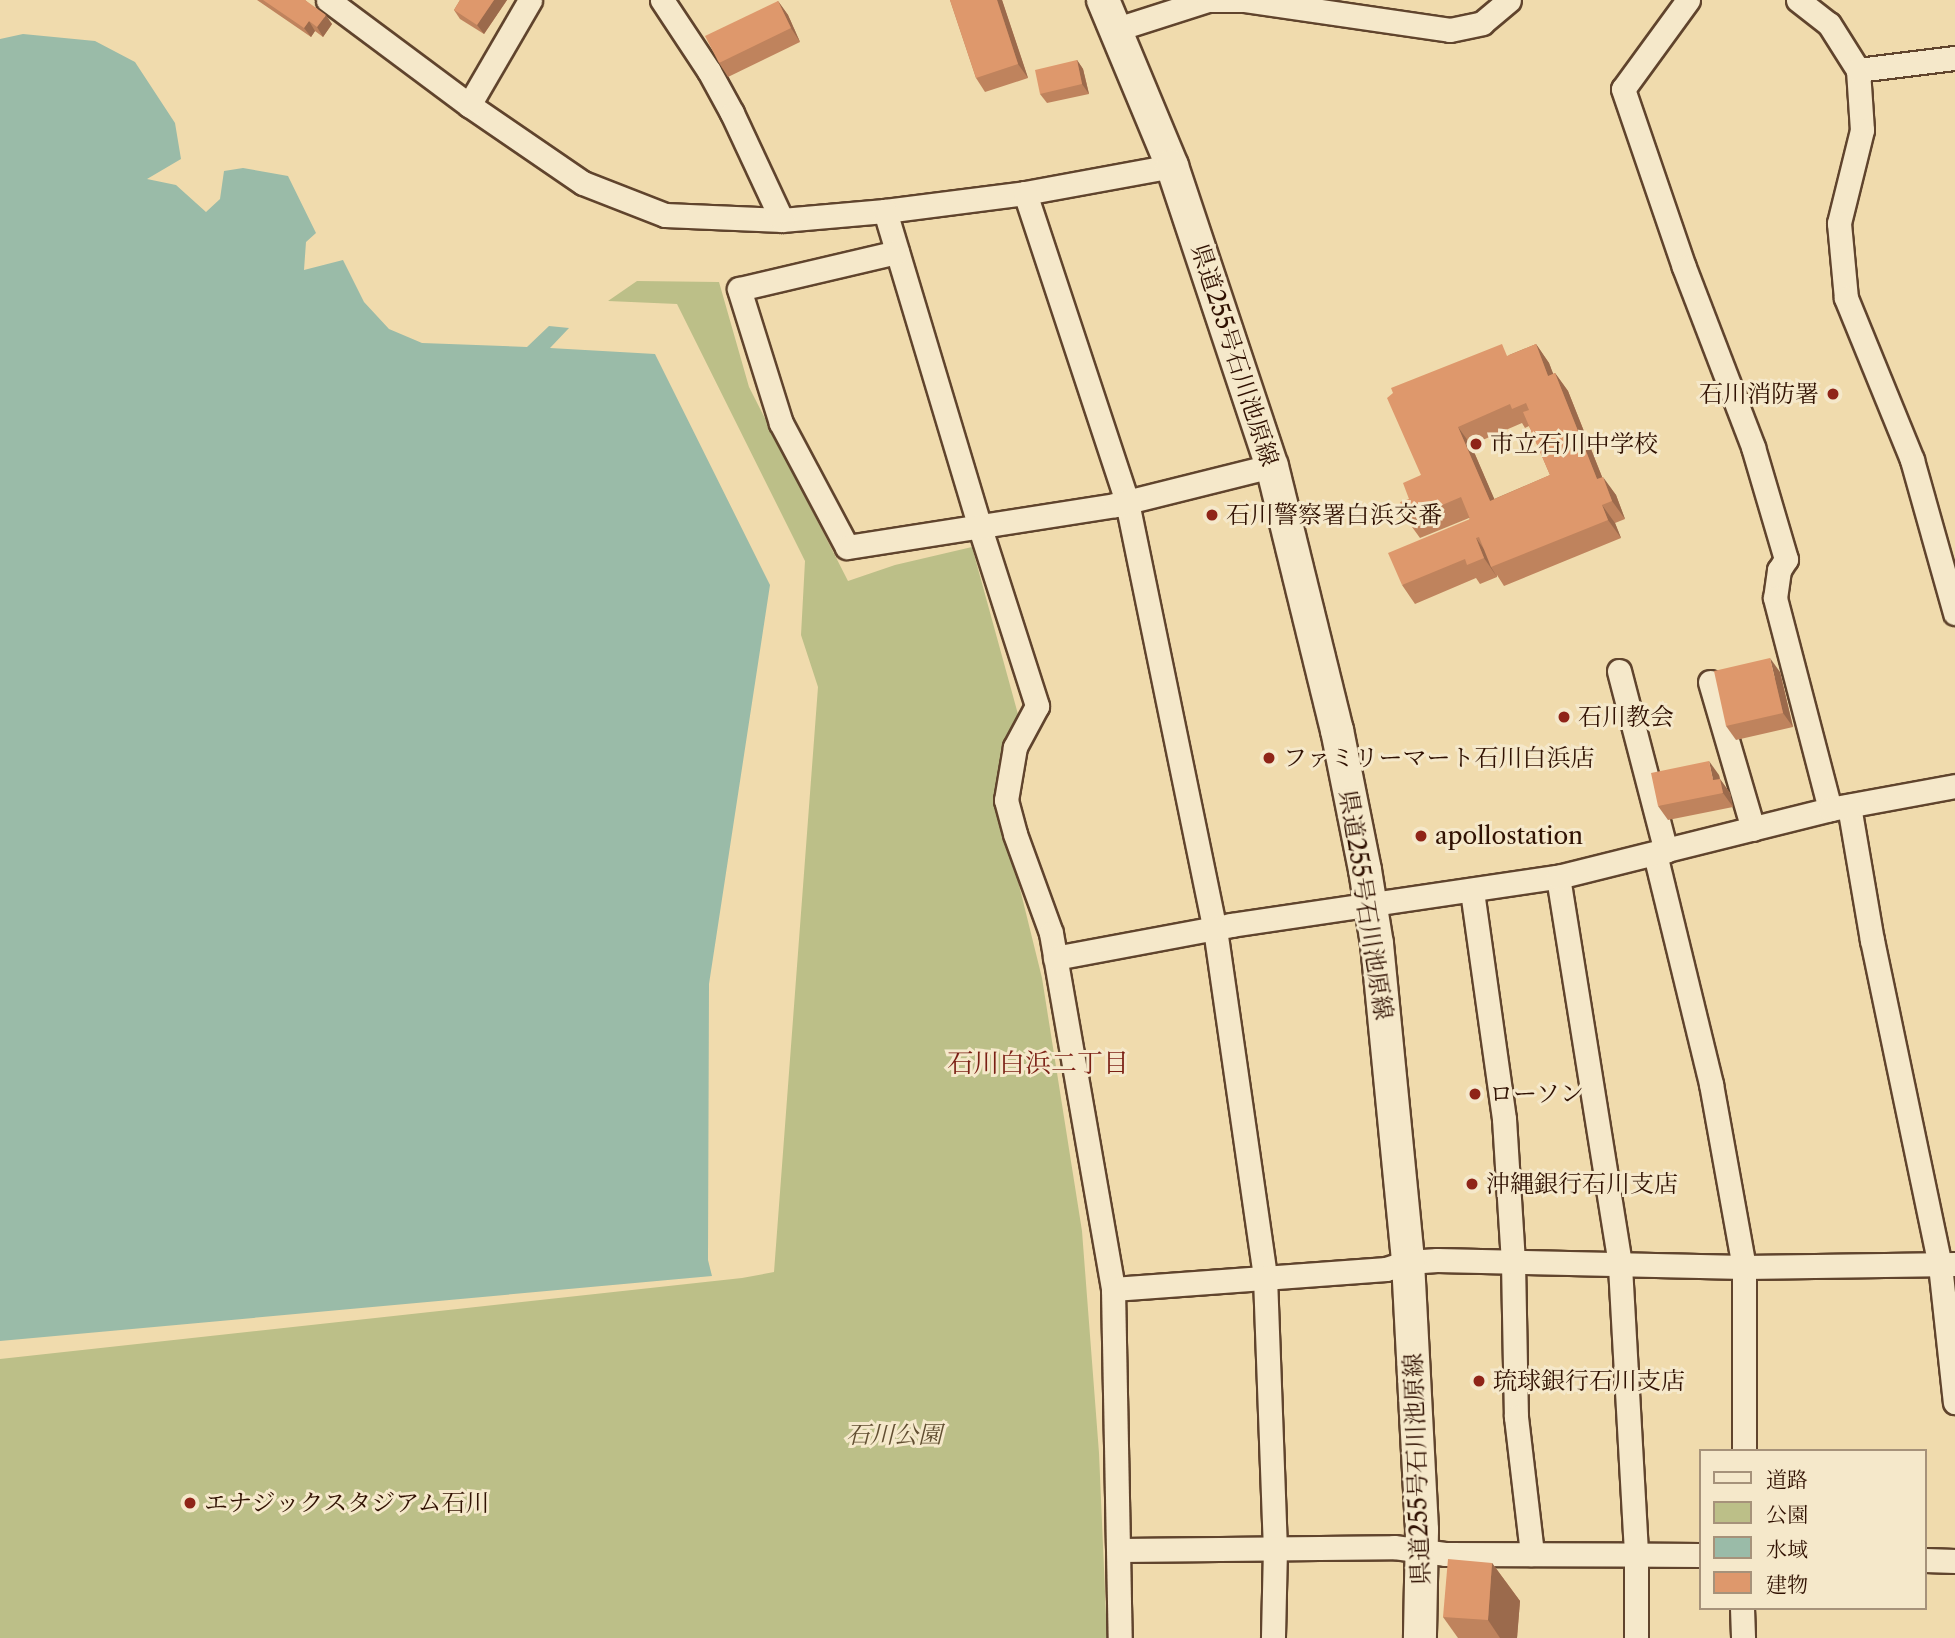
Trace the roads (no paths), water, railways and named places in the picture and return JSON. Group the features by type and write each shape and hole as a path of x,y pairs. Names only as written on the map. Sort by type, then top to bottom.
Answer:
{"main road":[{"name":"県道255号石川池原線","path":"1103,0 1172,166 1272,466 1337,730 1371,905 1408,1262 1421,1552 1420,1638"}],"street":[{"path":"328,0 469,105 583,183 665,215 782,220 885,211 1025,193 1172,166"},
{"path":"469,105 530,0"},
{"path":"662,0 732,113 782,220"},
{"path":"1117,29 1208,0 1245,0 1450,30 1482,23 1509,0"},
{"path":"1688,0 1623,89 1684,267 1753,447 1786,559 1779,570 1775,598 1839,808 1947,1265 1955,1402"},
{"path":"1798,0 1829,24 1858,71 1862,130 1839,223 1846,298 1912,460 1955,613"},
{"path":"1858,71 1955,58"},
{"path":"1025,193 1127,502 1214,929 1265,1277 1275,1548 1273,1638"},
{"path":"885,211 980,528 1037,706 1015,747 1006,800 1015,834 1051,933 1113,1289 1120,1638"},
{"path":"897,252 738,289 781,423 847,547 980,528 1127,502 1272,466"},
{"path":"1619,671 1711,1084 1744,1267 1744,1449"},
{"path":"1710,682 1753,829"},
{"path":"1055,958 1214,929 1558,877 1839,808 1955,786"},
{"path":"1558,877 1620,1266 1636,1553 1636,1638"},
{"path":"1472,891 1504,1119 1513,1262 1516,1418 1532,1554"},
{"path":"1113,1289 1386,1269 1408,1262 1744,1267 1947,1265"},
{"path":"1120,1550 1394,1547 1421,1552 1700,1555"},
{"path":"1927,1560 1955,1561"},
{"path":"1742,1610 1742,1638"}],"water":[{"path":"23,34 95,41 135,62 175,123 181,159 147,179 176,185 206,212 220,199 224,171 243,168 288,176 316,233 306,242 304,270 343,260 364,302 389,329 422,343 527,347 549,326 569,328 550,348 655,354 770,585 709,984 708,1260 712,1276 0,1341 0,39"}],"place":[{"name":"石川消防署","path":"1833,394"},
{"name":"市立石川中学校","path":"1476,444"},
{"name":"石川警察署白浜交番","path":"1212,515"},
{"name":"石川教会","path":"1564,717"},
{"name":"ファミリーマート石川白浜店","path":"1269,758"},
{"name":"apollostation","path":"1421,836"},
{"name":"ローソン","path":"1475,1094"},
{"name":"沖縄銀行石川支店","path":"1472,1184"},
{"name":"琉球銀行石川支店","path":"1479,1381"},
{"name":"エナジックスタジアム石川","path":"190,1503"}],"district":[{"name":"石川白浜二丁目","path":"1038,1064"}],"park label":[{"name":"石川公園","path":"894,1435"}]}
